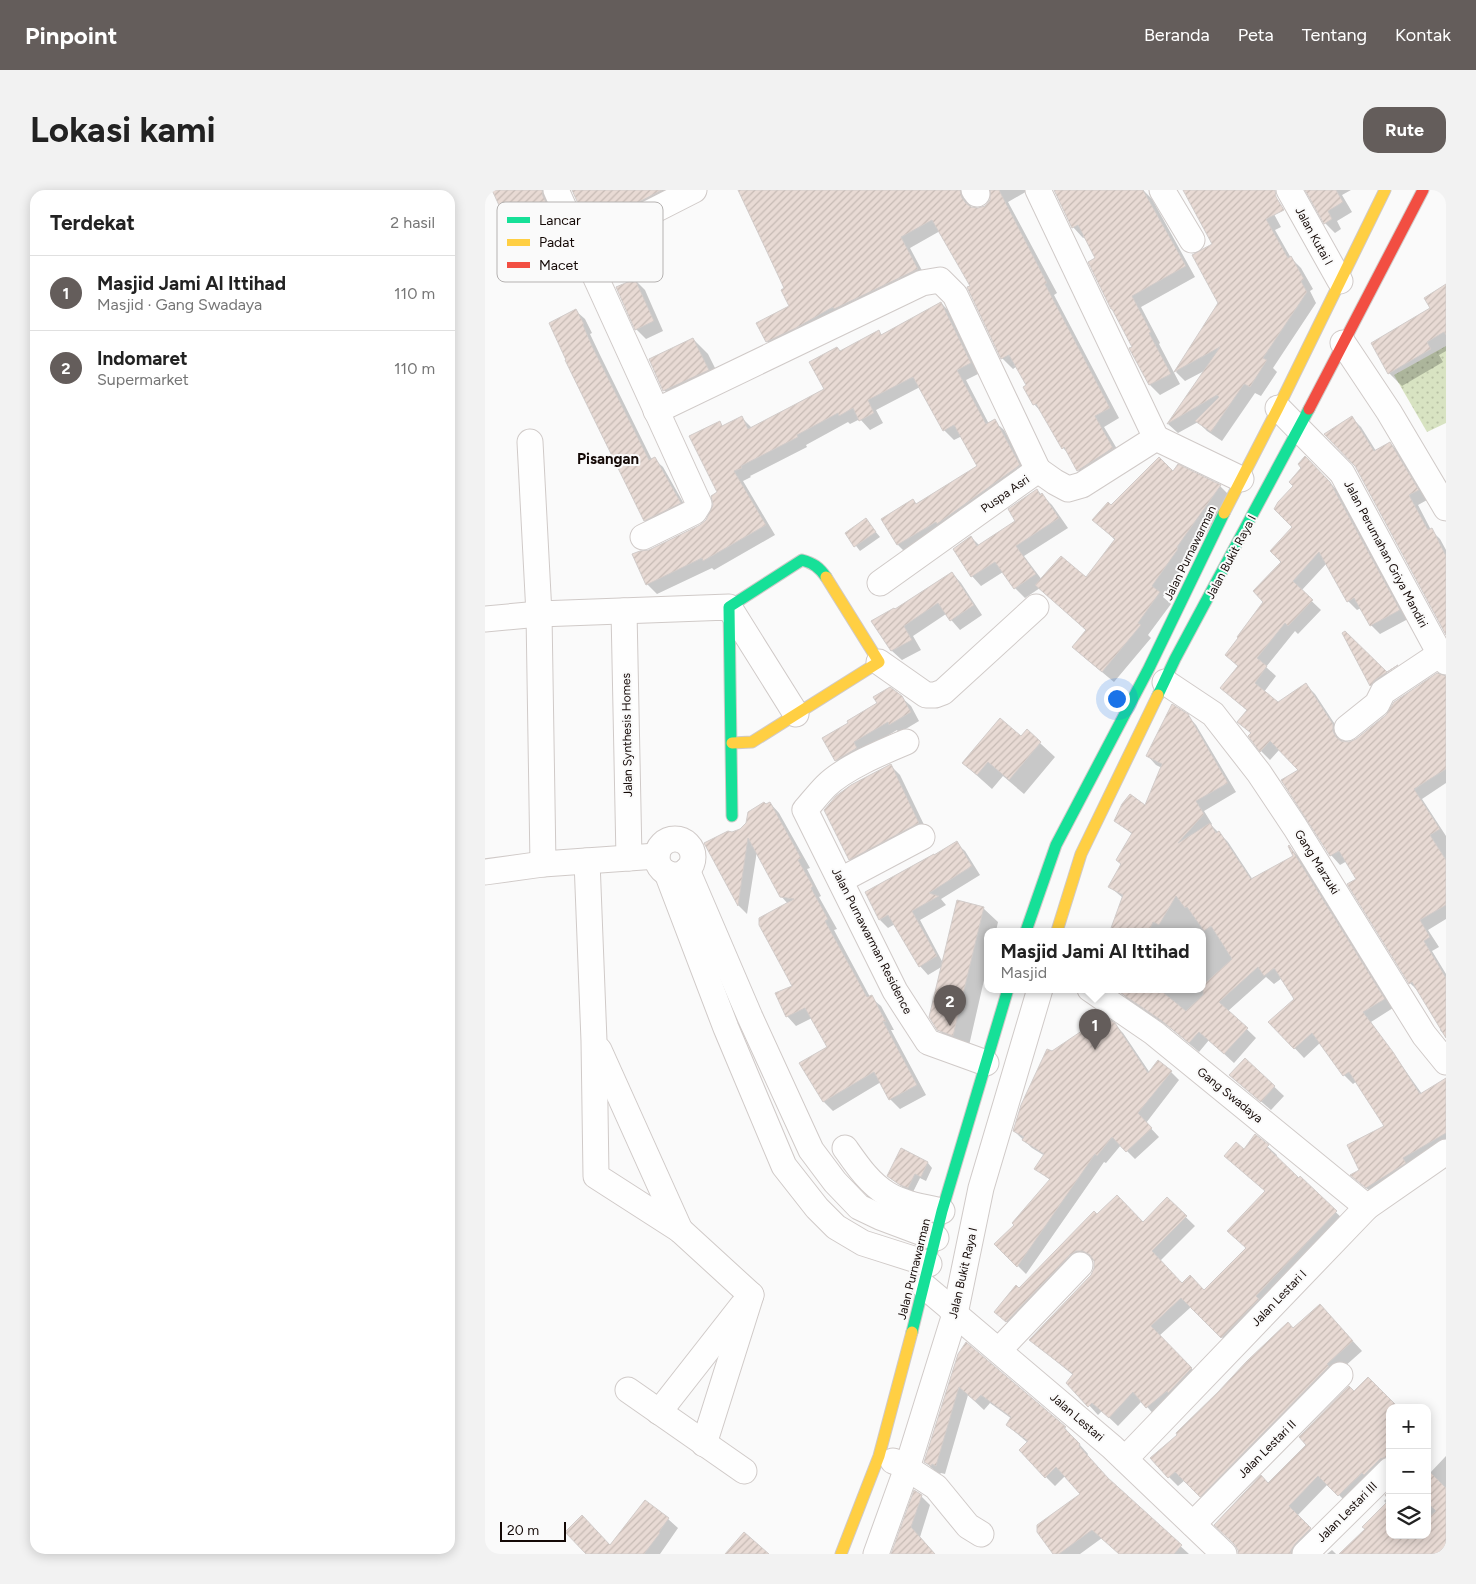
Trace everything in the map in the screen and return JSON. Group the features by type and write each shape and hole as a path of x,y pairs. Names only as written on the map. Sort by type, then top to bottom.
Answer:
{"street":[{"path":"556,190 561,202"},
{"path":"663,206 694,190"},
{"path":"1038,190 1156,438 1241,479"},
{"path":"1162,190 1191,240"},
{"name":"Jalan Kutai I","path":"1289,190 1340,281"},
{"name":"Jalan Purnawarman","path":"1027,928 1056,845 1167,655 1241,479 1290,420 1340,281 1385,190"},
{"name":"Jalan Bukit Raya I","path":"1058,928 1081,854 1165,682 1167,655 1290,420 1343,342 1423,190"},
{"path":"656,411 922,283 939,280 955,295 1039,470"},
{"path":"598,282 699,504 694,512 643,537"},
{"path":"1343,342 1389,412 1446,508"},
{"name":"Jalan Perumahan Griya Mandiri","path":"1290,420 1342,473 1443,658"},
{"name":"Puspa Asri","path":"880,583 1039,470 1068,489 1082,485 1156,438"},
{"path":"530,442 539,614 543,864"},
{"path":"485,619 539,614 729,607 802,560 820,568 879,662 926,695 935,696 943,692 1036,607"},
{"path":"729,607 795,714"},
{"path":"729,607 732,816"},
{"name":"Jalan Synthesis Homes","path":"624,612 629,858"},
{"path":"1347,728 1377,704 1383,692 1443,658"},
{"path":"732,743 752,742 879,662"},
{"name":"Gang Marzuki","path":"1165,682 1213,714 1259,773 1295,827 1424,1034 1446,1062"},
{"name":"Jalan Purnawarman Residence","path":"906,742 856,765 827,784 805,810 895,991 928,1042 986,1064"},
{"path":"841,880 921,837"},
{"path":"485,872 543,864 629,858 670,867 749,1017 811,1150 835,1182 859,1207 936,1238"},
{"path":"587,861 594,1041 596,1176 680,1230 751,1295"},
{"path":"670,867 725,1028 784,1166 817,1208 836,1227 938,1293"},
{"name":"Jalan Purnawarman","path":"841,1554 938,1293 936,1238 1007,993"},
{"name":"Jalan Bukit Raya I","path":"876,1554 907,1468 938,1293 981,1188 1039,993"},
{"name":"Gang Swadaya","path":"1096,993 1154,1033 1367,1207"},
{"path":"725,1028 749,1017"},
{"path":"594,1041 680,1230"},
{"path":"845,1148 858,1167 887,1194 905,1202 943,1211"},
{"path":"784,1166 811,1150"},
{"name":"Jalan Lestari I","path":"1125,1459 1367,1207 1446,1152"},
{"path":"999,1350 1080,1265"},
{"name":"Jalan Lestari","path":"938,1293 999,1350 1125,1459 1224,1554"},
{"path":"659,1412 751,1295"},
{"path":"704,1444 751,1295"},
{"name":"Jalan Lestari II","path":"1193,1524 1340,1374"},
{"path":"628,1390 744,1471"},
{"path":"879,1456 901,1464 937,1487 968,1526 981,1534"},
{"name":"Jalan Lestari III","path":"1305,1554 1386,1474"}],"green space":[{"path":"1446,346 1446,423 1427,432 1394,375"}],"building":[{"path":"492,190 542,190 546,202 498,202"},
{"path":"572,190 662,190 639,202 577,202"},
{"path":"738,190 960,190 962,198 966,203 971,207 978,208 985,206 990,200 990,190 999,190 1047,283 1045,284 1110,408 1095,416 1113,448 1077,471 1036,404 1033,405 1023,387 1026,385 1009,355 1001,359 967,287 970,286 932,220 901,237 918,269 834,309 833,307 766,342 756,323 789,306 781,290 784,288"},
{"path":"1054,190 1143,190 1186,266 1132,296 1171,374 1149,385 1129,348 1132,347 1088,262 1095,258 1078,225 1072,228"},
{"path":"1183,190 1275,190 1276,197 1284,210 1266,219 1288,258 1291,256 1304,279 1301,281 1307,292 1263,358 1267,360 1250,387 1244,384 1211,432 1195,421 1219,397 1217,395 1167,424 1220,347 1174,372 1218,303 1192,255 1212,244"},
{"path":"1305,190 1336,190 1343,202 1328,211 1332,219 1324,224"},
{"path":"628,282 636,282 654,321 635,330 616,287"},
{"path":"1446,284 1446,335 1444,332 1427,342 1431,349 1388,374 1371,343 1430,308 1424,298"},
{"path":"941,302 971,363 957,370 986,424 995,419 1020,465 937,524 936,522 897,545 881,519 913,499 916,504 977,466 954,425 943,431 913,377 868,400 874,413 859,421 853,408 839,416 838,413 734,471 766,525 703,561 702,558 646,585 632,554 649,550 700,525 706,520 713,505 711,496 717,492 689,436 720,421 722,426 742,416 748,429 794,405 824,389 809,362 837,347 840,351 879,330 881,335"},
{"path":"576,309 592,346 649,460 655,457 681,503 644,521 565,360 549,323"},
{"path":"693,338 709,370 663,391 649,359"},
{"path":"1352,416 1374,451 1390,442 1419,490 1409,495 1428,530 1432,528 1446,556 1446,635 1355,466 1324,434"},
{"path":"1305,456 1330,482 1400,610 1370,626 1354,598 1347,602 1319,552 1293,581 1313,600 1288,626 1285,623 1257,658 1267,666 1255,683 1278,702 1306,683 1333,724 1333,731 1336,737 1341,741 1349,742 1356,739 1386,715 1394,702 1437,673 1446,676 1446,769 1414,789 1440,829 1430,835 1446,860 1446,905 1420,920 1430,937 1424,941 1446,978 1446,1038 1412,982 1409,984 1347,884 1356,879 1339,851 1330,856 1281,780 1298,770 1270,741 1260,752 1248,736 1251,733 1237,722 1247,710 1220,688 1238,666 1225,655 1263,602 1253,591 1281,562 1270,551 1292,527 1274,509 1293,486 1289,482 1301,468 1298,464"},
{"path":"1159,457 1173,471 1178,464 1221,485 1152,586 1160,592 1138,623 1141,625 1102,672 1072,647 1086,630 1035,585 1061,556 1086,577 1115,539 1092,520 1108,502 1111,505"},
{"path":"1037,489 1040,495 1042,493 1059,518 1016,546 1036,574 1014,589 995,562 971,577 953,549 971,536 977,546 1015,521 1008,509"},
{"path":"866,518 876,532 854,547 845,533"},
{"path":"952,572 974,605 950,621 938,603 904,626 912,640 891,651 871,621 895,609"},
{"path":"1345,631 1387,672 1398,665 1375,680 1370,686 1342,633"},
{"path":"890,687 902,696 911,712 889,725 888,722 854,742 857,748 835,761 822,738 877,703 873,697"},
{"path":"1172,704 1188,714 1228,783 1196,801 1204,814 1178,843 1210,823 1216,833 1219,831 1251,879 1293,856 1289,845 1385,999 1363,1012 1393,1052 1420,1094 1446,1078 1446,1133 1403,1158 1406,1163 1366,1188 1350,1175 1359,1170 1347,1145 1384,1126 1349,1072 1343,1076 1312,1033 1294,1049 1268,1022 1294,999 1274,968 1264,976 1258,967 1219,1002 1248,1028 1224,1054 1199,1032 1189,1043 1162,1021 1121,993 1164,993 1186,1011 1203,993 1206,993 1206,982 1232,959 1211,926 1206,930 1202,928 1187,907 1185,908 1176,896 1159,925 1153,922 1150,928 1111,928 1123,895 1108,887 1121,864 1116,860 1132,833 1114,821 1122,804 1130,794 1145,805 1162,764 1146,756"},
{"path":"1000,718 1021,736 1027,729 1041,742 1009,780 988,762 977,775 962,763"},
{"path":"891,764 919,823 849,860 824,810 836,796 851,785"},
{"path":"764,802 766,804 770,802 801,858 798,860 813,886 811,888 828,919 825,921 867,997 872,995 886,1022 883,1021 917,1085 889,1100 874,1072 823,1102 799,1063 827,1047 805,1008 786,1017 775,993 792,986 759,925 759,918 794,899 780,897 748,838 738,906 704,843 728,831 732,832 740,829 746,823 748,812"},
{"path":"957,841 972,866 929,893 939,896 912,911 937,956 919,967 888,915 879,920 865,892"},
{"path":"957,900 984,907 953,1036 937,1030 929,1017"},
{"path":"1104,1016 1115,1023 1148,1073 1158,1060 1172,1071 1138,1113 1152,1128 1126,1152 1112,1137 1097,1156 1095,1154 1017,1267 994,1244 1014,1225 1012,1223 1050,1179 1034,1169 1044,1154 1022,1140 1024,1137 1013,1131 1021,1105 1047,1049 1052,1051"},
{"path":"1245,1058 1275,1086 1261,1102 1229,1075"},
{"path":"1255,1134 1269,1145 1267,1147 1299,1178 1300,1176 1337,1211 1256,1296 1259,1299 1221,1338 1181,1298 1151,1326 1192,1368 1168,1393 1167,1391 1146,1408 1133,1392 1109,1418 1092,1403 1088,1407 1066,1383 1073,1374 1029,1340 1091,1275 1094,1261 1090,1255 1083,1251 1076,1251 1070,1255 1006,1322 994,1312 1016,1285 1019,1288 1094,1211 1097,1214 1117,1195 1143,1222 1167,1197 1187,1216 1152,1251 1182,1283 1190,1275 1204,1290 1246,1248 1227,1231 1265,1191 1224,1156 1236,1142 1244,1149"},
{"path":"901,1148 928,1162 921,1177 915,1174 908,1188 887,1176"},
{"path":"1320,1304 1353,1341 1327,1364 1329,1366 1200,1497 1175,1472 1168,1478 1150,1458 1177,1435 1176,1433 1288,1322 1293,1328"},
{"path":"966,1342 1066,1427 1064,1428 1108,1478 1182,1545 1174,1554 1119,1554 1092,1530 1059,1554 1053,1554 1037,1532 1037,1525 1080,1494 1056,1467 1045,1478 1019,1450 1028,1441 1006,1425 1011,1417 981,1395 975,1401 959,1387 936,1466 932,1464 931,1466 924,1462 958,1354"},
{"path":"1368,1377 1395,1404 1386,1404 1386,1457 1380,1459 1364,1475 1362,1473 1338,1496 1318,1476 1289,1506 1311,1528 1295,1544 1291,1554 1238,1554 1234,1544 1214,1525 1261,1475 1268,1483 1306,1445 1299,1437 1349,1386 1354,1391"},
{"path":"1431,1473 1446,1488 1446,1547 1438,1554 1339,1554 1365,1529 1362,1527 1386,1503 1386,1539 1431,1539 1431,1515 1436,1511 1431,1506"},
{"path":"914,1490 922,1495 911,1527 935,1554 891,1554"},
{"path":"645,1500 669,1518 644,1554 586,1554 565,1532 582,1515 610,1545"},
{"path":"744,1532 769,1554 725,1554"}],"traffic: fast":[{"path":"1158,695 1175,659 1309,409"},
{"path":"1027,928 1056,845 1149,668 1224,513"},
{"path":"732,816 729,607 802,560 815,566 826,577"},
{"path":"912,1332 942,1211 1007,993"}],"traffic: slow":[{"path":"1224,513 1385,190"},
{"path":"732,743 752,742 879,662 826,577"},
{"path":"1058,928 1081,854 1158,695"},
{"path":"841,1554 879,1456 912,1332"}],"traffic: jam":[{"path":"1309,409 1423,190"}],"place":[{"name":"Indomaret","path":"950,1026"},
{"name":"Masjid Jami Al Ittihad","path":"1095,1050"}],"district":[{"name":"Pisangan","path":"608,459"}]}
